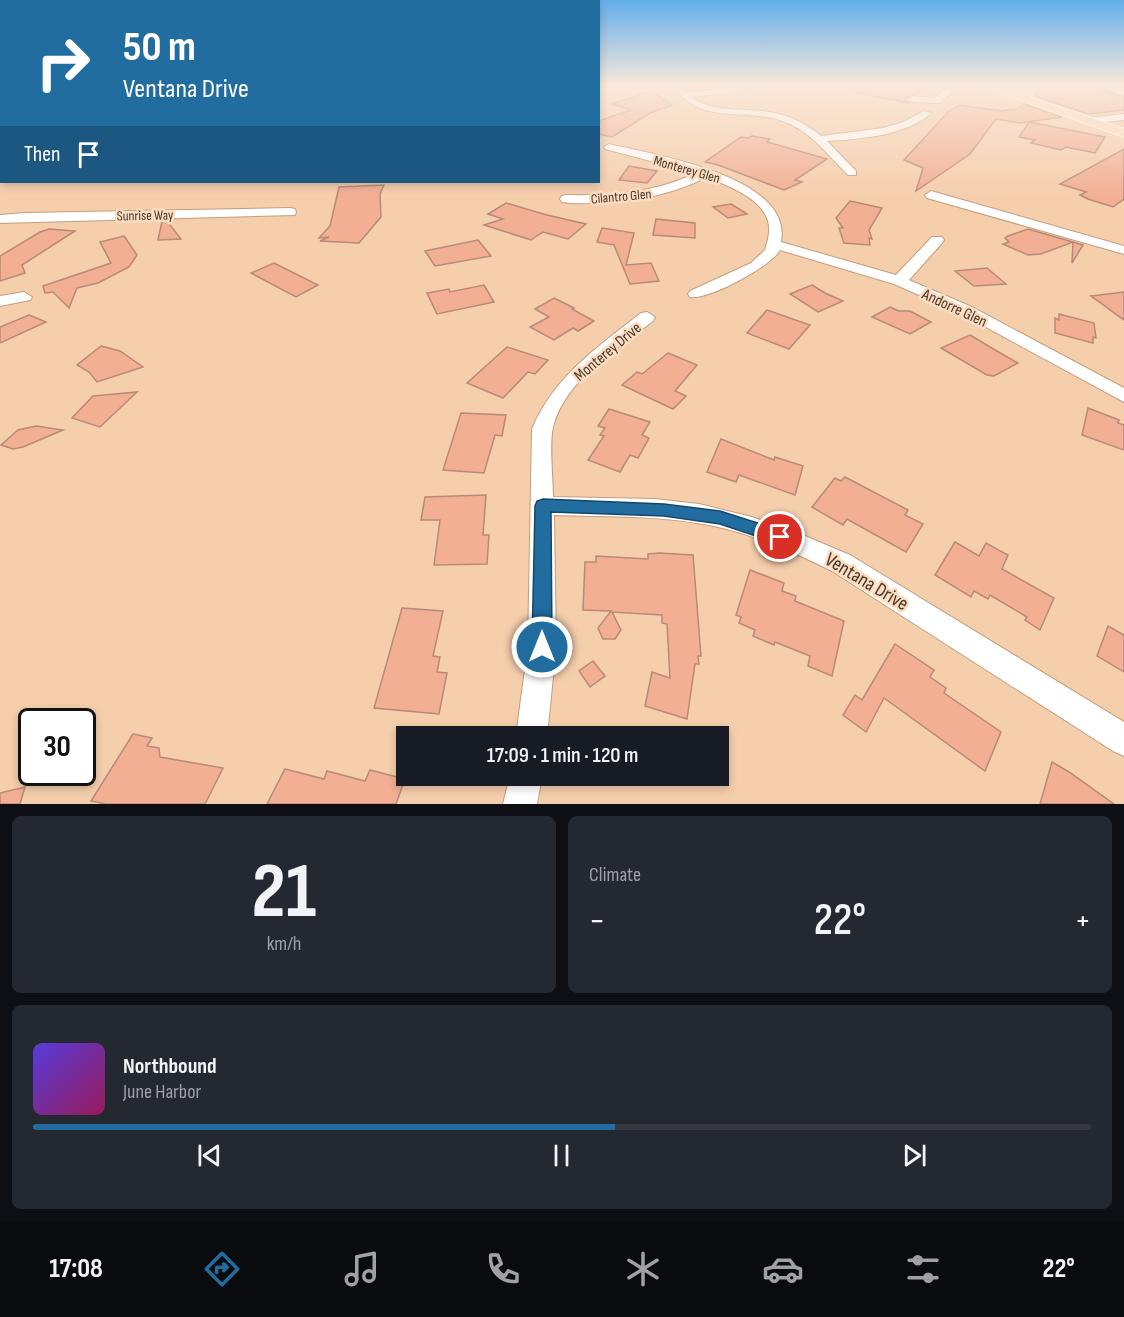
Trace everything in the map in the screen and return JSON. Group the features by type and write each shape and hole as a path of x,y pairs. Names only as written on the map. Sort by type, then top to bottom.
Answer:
{"main road":[{"path":"1092,123 1124,133"}],"street":[{"path":"795,123 804,127 852,172"},
{"path":"817,140 850,137 909,123"},
{"name":"Monterey Glen","path":"609,147 708,172 738,185 756,197 770,213 776,224 774,244"},
{"name":"Cilantro Glen","path":"566,199 610,200 650,195 679,187 708,172"},
{"path":"931,195 1124,250"},
{"name":"Sunrise Way","path":"0,219 290,212"},
{"path":"899,281 937,240"},
{"path":"696,294 756,266 772,252 774,244"},
{"name":"Andorre Glen","path":"774,244 899,281 966,310 1121,392"},
{"path":"0,301 24,297"},
{"name":"Monterey Drive","path":"532,726 542,647 542,429 548,409 574,377 647,317"},
{"name":"Ventana Drive","path":"543,506 664,510 720,518 800,543 841,563 1124,740"},
{"path":"520,804 524,786"}],"building":[{"path":"600,123 635,123 612,137 600,134"},
{"path":"938,123 993,123 970,154 916,191 923,168 904,160"},
{"path":"1029,123 1032,123 1105,137 1095,153 1066,147 1061,150 1031,143 1035,140 1019,137"},
{"path":"741,137 770,139 767,142 827,159 795,180 802,182 784,190 705,162"},
{"path":"1124,149 1124,199 1113,207 1080,195 1086,192 1060,184"},
{"path":"629,166 657,171 647,183 619,180"},
{"path":"384,185 380,194 381,217 359,243 320,241 329,237 319,238 330,226 339,187"},
{"path":"850,201 882,208 869,230 872,239 869,238 870,245 844,243 839,228 843,228 836,218"},
{"path":"506,203 586,224 568,239 543,232 531,240 484,225 503,219 488,214"},
{"path":"731,204 747,214 728,218 713,207"},
{"path":"656,219 695,223 695,238 653,235"},
{"path":"162,221 167,221 181,239 158,240"},
{"path":"602,228 634,233 626,265 651,263 659,281 630,284 614,245 597,242"},
{"path":"49,229 75,231 22,265 25,273 0,281 0,256"},
{"path":"1028,229 1073,242 1041,254 1028,255 1003,244 1009,242 1005,238 1008,236"},
{"path":"124,236 137,255 129,267 98,283 77,288 69,308 53,292 45,293 43,286 111,263 100,242"},
{"path":"478,240 491,256 435,266 425,251"},
{"path":"1073,242 1083,245 1072,263"},
{"path":"274,263 318,285 296,297 251,273"},
{"path":"987,268 1006,284 974,286 955,271"},
{"path":"484,285 494,302 437,314 427,293 449,289 450,292"},
{"path":"812,285 843,301 818,312 790,294"},
{"path":"1124,292 1124,320 1091,296"},
{"path":"554,298 594,321 578,331 573,328 554,340 530,327 549,317 535,309"},
{"path":"890,307 899,311 910,311 931,322 910,334 872,317"},
{"path":"767,310 810,325 789,349 747,333"},
{"path":"1059,314 1094,323 1096,338 1093,337 1093,343 1055,333 1055,318 1059,320"},
{"path":"29,315 46,322 0,343 0,327"},
{"path":"970,335 1018,363 994,376 987,375 941,348"},
{"path":"101,346 120,351 143,367 97,382 89,372 77,365"},
{"path":"507,347 548,360 535,374 528,372 503,398 467,383"},
{"path":"668,353 697,365 675,391 686,396 673,409 622,385 637,372 642,374"},
{"path":"137,392 100,427 72,418 93,396"},
{"path":"1088,408 1119,420 1118,423 1124,425 1124,450 1082,435"},
{"path":"609,409 650,422 642,435 649,438 638,458 630,455 620,472 588,460 604,436 600,435 605,428 598,426"},
{"path":"461,413 506,415 502,436 495,435 484,473 443,470"},
{"path":"36,426 63,430 23,447 13,449 1,445 18,430"},
{"path":"721,439 774,460 775,457 803,466 795,495 739,475 736,482 707,472"},
{"path":"845,477 908,510 905,515 923,524 906,552 847,519 843,525 812,507 835,478 841,481"},
{"path":"486,495 483,535 489,535 487,564 434,565 440,520 421,520 425,497"},
{"path":"955,542 979,556 986,543 1008,555 1002,569 1054,598 1040,630 1025,620 1027,617 990,595 988,599 974,591 971,597 935,575"},
{"path":"648,554 693,555 701,656 698,656 699,664 695,664 687,719 645,706 652,672 670,678 667,624 662,623 662,615 612,612 621,630 615,639 603,639 598,628 611,611 583,610 585,562 596,562 596,556 648,559"},
{"path":"750,570 784,583 782,591 796,596 795,601 844,621 832,676 808,666 810,656 753,636 755,630 739,623 741,617 736,615"},
{"path":"402,608 443,611 433,656 440,657 437,672 447,673 439,714 374,708"},
{"path":"1108,626 1124,635 1124,672 1097,656"},
{"path":"895,644 934,670 930,677 946,688 944,693 1001,732 985,771 884,698 866,732 843,715 855,695 862,700"},
{"path":"593,661 605,676 590,687 579,671"},
{"path":"133,734 152,738 147,746 159,748 160,757 223,768 205,804 106,804 91,801"},
{"path":"1052,762 1069,772 1114,804 1040,804"},
{"path":"285,769 324,779 327,771 365,781 370,770 396,777 396,786 402,786 396,804 267,804"},
{"path":"25,787 20,804 0,804 0,793"}],"route":[{"path":"542,647 543,506 664,510 720,518 780,537"}]}
